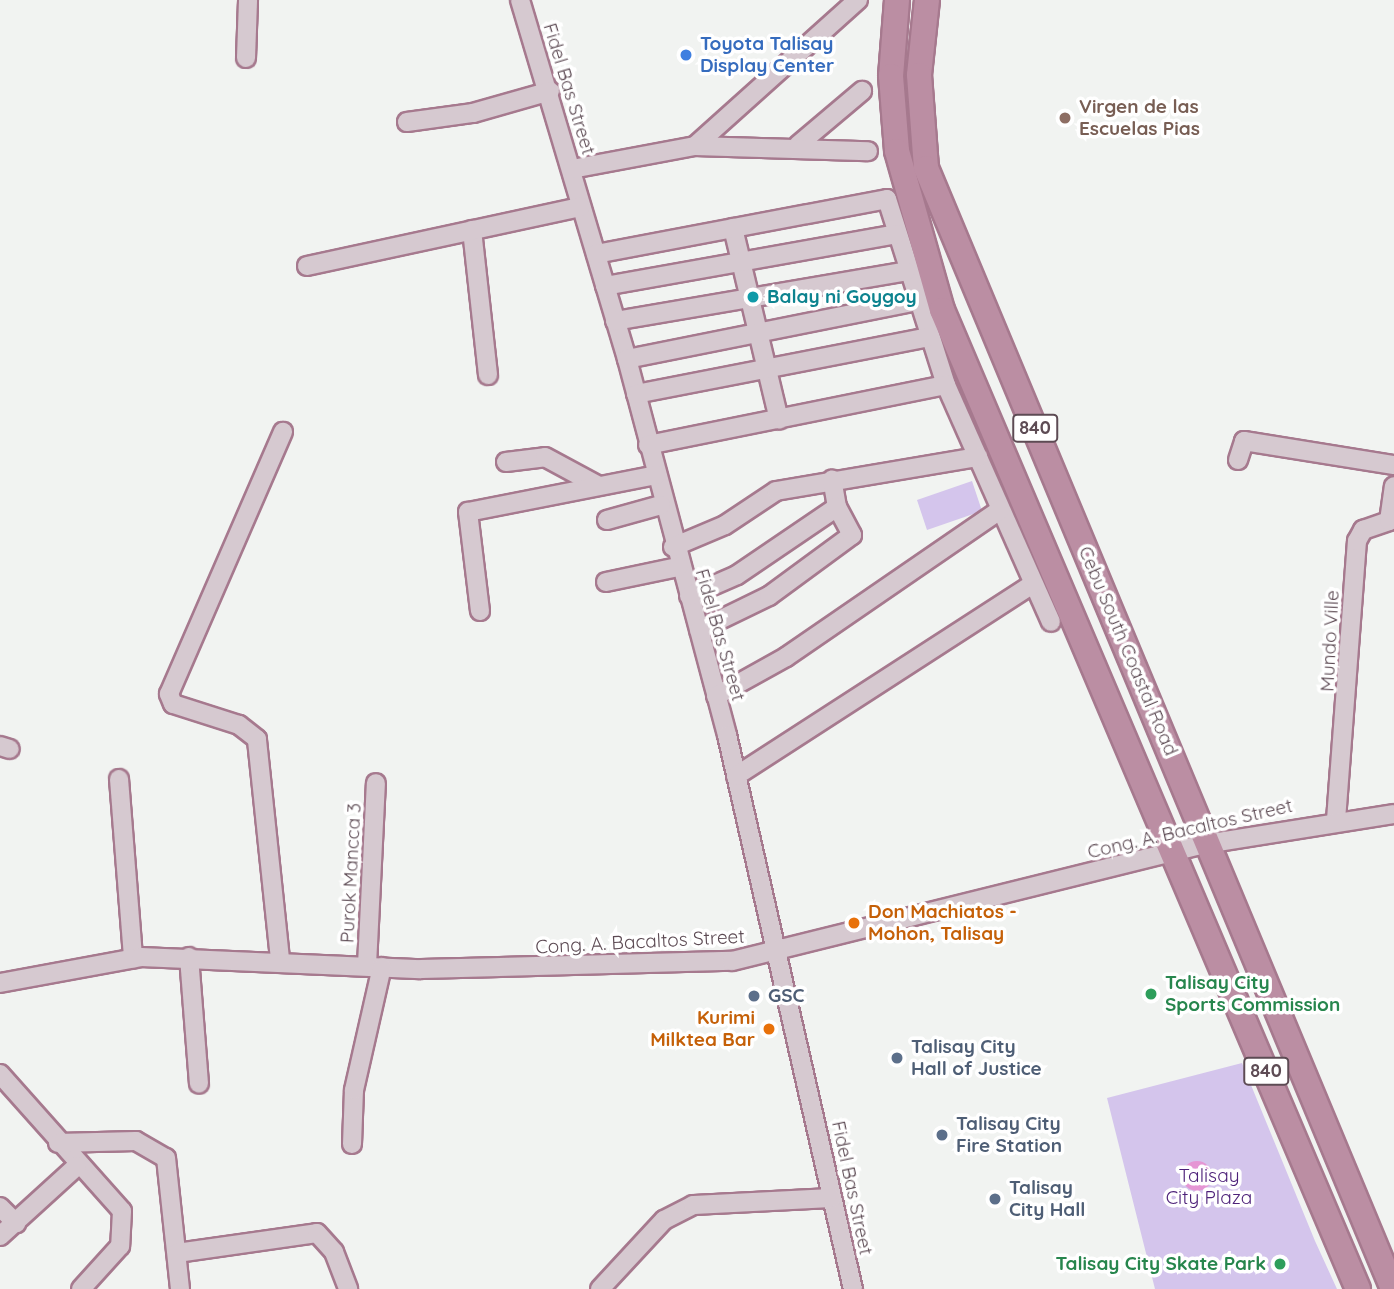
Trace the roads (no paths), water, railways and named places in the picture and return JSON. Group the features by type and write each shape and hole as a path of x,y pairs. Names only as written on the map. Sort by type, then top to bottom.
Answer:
{"highway":[{"name":"Cebu South Coastal Road","path":"897,0 891,76 897,151 946,350 1175,852 1358,1289"},
{"name":"Cebu South Coastal Road","path":"927,0 919,75 926,168 1394,1289"}],"street":[{"path":"246,58 248,0"},
{"name":"Fidel Bas Street","path":"520,0 550,91 581,207 627,359 661,505 716,696 779,954 853,1289"},
{"path":"695,146 858,0"},
{"path":"407,122 473,113 550,91"},
{"path":"798,145 862,91"},
{"path":"572,169 695,146 798,145 868,151"},
{"path":"596,254 887,199 906,271 929,337 946,350 946,385 1051,622"},
{"path":"307,266 581,207"},
{"path":"733,228 769,368 779,420"},
{"path":"472,230 488,375"},
{"path":"605,286 896,234"},
{"path":"615,321 906,271"},
{"path":"627,359 916,301"},
{"path":"636,394 929,337"},
{"path":"648,445 946,385"},
{"path":"280,959 257,739 239,724 173,705 169,694 283,432"},
{"path":"1238,460 1244,441 1394,465"},
{"path":"506,462 545,457 597,485"},
{"path":"673,548 776,491 832,479 978,457"},
{"path":"480,611 468,512 656,475"},
{"path":"699,631 769,596 852,535 837,507 832,479"},
{"name":"Mundo Ville","path":"1336,820 1357,541 1363,530 1389,521 1394,486"},
{"path":"607,520 661,505"},
{"path":"689,596 737,575 837,507"},
{"path":"716,696 786,657 1000,510"},
{"path":"606,582 678,567"},
{"path":"736,776 1033,584"},
{"path":"119,779 133,958"},
{"name":"Purok Mancca 3","path":"352,1144 354,1090 375,966 376,783"},
{"name":"Cong. A. Bacaltos Street","path":"0,983 133,958 280,959 375,966 636,965 779,954 1208,844 1336,820 1394,814"},
{"path":"189,957 199,1084"},
{"path":"0,1074 77,1166 122,1211 120,1246 81,1289"},
{"path":"58,1143 136,1141 166,1158 180,1289"},
{"path":"0,1236 77,1166"},
{"path":"600,1289 664,1220 693,1205 832,1198"},
{"path":"0,1207 16,1223"},
{"path":"177,1253 317,1233 334,1252 348,1289"}],"place":[{"name":"Toyota Talisay Display Center","path":"686,55"},
{"name":"Virgen de las Escuelas Pias","path":"1065,118"},
{"name":"Balay ni Goygoy","path":"753,297"},
{"name":"Don Machiatos - Mohon, Talisay","path":"854,923"},
{"name":"Talisay City Sports Commission","path":"1151,994"},
{"name":"GSC","path":"754,996"},
{"name":"Kurimi Milktea Bar","path":"769,1029"},
{"name":"Talisay City Hall of Justice","path":"897,1058"},
{"name":"Talisay City Fire Station","path":"942,1135"},
{"name":"Talisay City Hall","path":"995,1199"},
{"name":"Talisay City Skate Park","path":"1280,1264"}],"park label":[{"name":"Talisay City Plaza","path":"1209,1187"}]}
